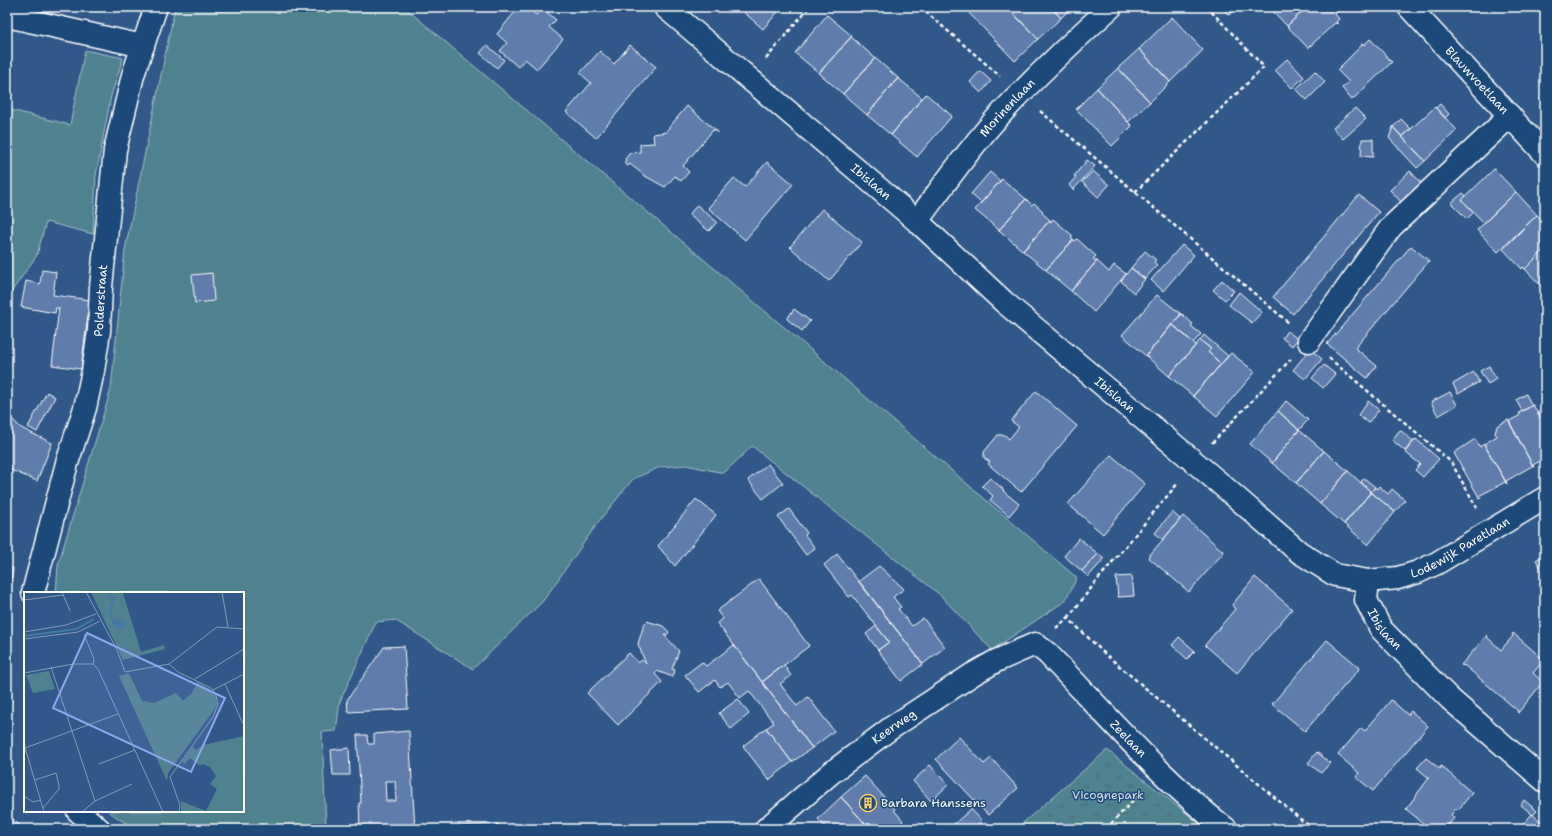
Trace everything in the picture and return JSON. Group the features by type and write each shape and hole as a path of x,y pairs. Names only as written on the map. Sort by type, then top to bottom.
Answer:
{"street":[{"name":"Polderstraat","path":"33,592 67,464 85,408 93,371 99,331 115,150 124,110 142,46 156,7"},
{"name":"Ibislaan","path":"665,7 917,221 1004,302 1195,462 1299,552 1335,575 1368,581 1366,600 1381,629 1450,699 1545,781"},
{"name":"Morinenlaan","path":"917,221 959,164 992,124 1044,70 1111,7"},
{"name":"Blauwvoetlaan","path":"1409,7 1545,154"},
{"path":"7,16 142,46"},
{"path":"1309,341 1391,227 1510,116"},
{"name":"Lodewijk Paretlaan","path":"1368,581 1398,578 1428,568 1545,498"},
{"name":"Zeelaan","path":"1035,644 1047,653 1160,771 1208,815 1226,829"},
{"name":"Keerweg","path":"766,829 831,773 898,724 973,674 996,661 1035,644"},
{"path":"79,812 99,829"}],"path":[{"path":"749,78 809,7"},
{"path":"920,7 1451,462 1490,531"},
{"path":"1135,192 1264,68 1207,7"},
{"path":"1035,644 1068,618 1095,582 1195,462 1309,341"},
{"path":"1068,618 1104,653 1312,829"},
{"path":"1106,829 1160,771"}],"green space":[{"path":"175,7 404,7 804,344 1077,578 1065,601 992,650 939,594 752,446 724,473 686,465 660,467 633,479 599,521 543,601 473,669 395,620 376,622 340,701 336,731 322,732 326,829 134,829 109,812 244,812 244,592 56,592 58,565 111,389 125,250"},
{"path":"85,50 123,58 111,96 96,175 93,234 46,222 37,255 7,298 7,109 70,125"},
{"name":"Vicognepark","path":"1107,750 1206,829 1016,829"}],"building":[{"path":"519,7 526,7 536,15 542,8 556,20 549,27 563,39 537,69 525,59 518,67 500,51 507,43 497,34"},
{"path":"782,7 763,29 739,8"},
{"path":"975,7 1007,7 1038,39 1015,61 969,13"},
{"path":"1007,7 1051,7 1061,18 1038,39"},
{"path":"1051,7 1072,7 1061,18"},
{"path":"1221,7 1238,7 1229,15"},
{"path":"1269,7 1307,7 1287,26"},
{"path":"1307,7 1341,8 1335,14 1339,19 1336,22 1338,24 1335,23 1308,48 1287,26"},
{"path":"827,15 852,36 819,73 795,53"},
{"path":"1172,17 1203,50 1170,82 1139,49"},
{"path":"851,37 875,58 843,94 819,73"},
{"path":"1370,39 1392,62 1352,100 1342,88 1349,82 1337,70 1362,45 1362,43 1364,45"},
{"path":"487,45 504,60 497,68 480,53"},
{"path":"630,45 656,67 596,138 566,112 591,83 580,73 600,51 614,64"},
{"path":"1139,49 1170,82 1150,102 1118,68"},
{"path":"875,58 898,78 867,115 843,94"},
{"path":"1287,59 1304,77 1292,88 1275,70"},
{"path":"1118,68 1150,102 1128,122 1097,88"},
{"path":"980,71 991,81 981,93 970,82"},
{"path":"1315,71 1325,82 1307,100 1296,89"},
{"path":"898,78 922,98 891,135 867,115"},
{"path":"1097,88 1132,126 1112,146 1076,109"},
{"path":"926,94 952,116 917,157 891,135"},
{"path":"1440,104 1449,114 1445,118 1436,108"},
{"path":"687,106 719,133 713,130 683,166 689,172 681,181 675,176 665,187 645,176 630,164 628,166 624,163 626,160 625,159 630,153 640,152 640,144 654,143 653,134 667,132 667,130"},
{"path":"1435,107 1457,130 1425,161 1402,137"},
{"path":"1355,108 1366,119 1343,139 1333,128"},
{"path":"1401,119 1411,129 1402,137 1393,127"},
{"path":"1393,127 1425,161 1417,168 1389,138"},
{"path":"1362,139 1373,139 1373,157 1361,156"},
{"path":"1087,160 1095,166 1073,190 1069,185 1076,177 1074,176"},
{"path":"767,162 793,184 745,240 708,208 734,178 745,187"},
{"path":"1494,169 1516,192 1484,223 1462,200"},
{"path":"1093,171 1109,185 1098,197 1082,182"},
{"path":"1410,171 1421,183 1401,202 1390,190"},
{"path":"990,172 1000,181 981,203 971,194"},
{"path":"1002,179 1026,199 999,230 975,210"},
{"path":"1516,192 1537,215 1498,252 1477,230"},
{"path":"1463,193 1466,196 1462,200 1474,212 1467,219 1451,203"},
{"path":"1359,195 1379,212 1293,314 1273,297"},
{"path":"1026,199 1032,205 1034,203 1050,220 1023,251 999,230"},
{"path":"697,205 717,222 709,231 689,215"},
{"path":"822,209 862,242 829,281 790,247"},
{"path":"1537,215 1545,223 1545,249 1525,269 1523,267 1522,269 1503,249"},
{"path":"1053,219 1073,236 1071,238 1073,240 1046,270 1023,251 1050,220 1051,222"},
{"path":"1077,239 1096,256 1093,259 1097,261 1071,291 1046,270 1073,240 1075,241"},
{"path":"1182,245 1194,255 1163,291 1151,280"},
{"path":"1411,246 1429,261 1355,348 1377,366 1367,378 1327,344"},
{"path":"1545,249 1545,290 1525,269"},
{"path":"1145,251 1156,260 1154,262 1157,265 1145,279 1131,268"},
{"path":"1097,261 1109,272 1114,265 1126,274 1094,312 1071,291"},
{"path":"1131,268 1145,279 1134,293 1121,281"},
{"path":"42,270 56,272 53,295 90,300 81,369 52,365 59,308 56,308 55,313 21,307 26,281 40,284"},
{"path":"212,273 214,301 195,303 192,275"},
{"path":"1222,280 1234,291 1225,300 1213,290"},
{"path":"1239,292 1262,312 1252,323 1229,305"},
{"path":"1157,295 1181,314 1146,356 1122,335"},
{"path":"794,309 810,321 802,331 787,319"},
{"path":"1182,314 1193,324 1191,326 1201,334 1193,343 1172,324"},
{"path":"1172,324 1196,345 1169,376 1146,356"},
{"path":"1287,331 1298,339 1292,346 1282,338"},
{"path":"1204,335 1228,356 1221,364 1208,352 1211,349 1200,340"},
{"path":"1200,340 1211,349 1208,352 1221,364 1193,396 1169,376"},
{"path":"1310,349 1322,359 1305,379 1293,370"},
{"path":"1231,353 1255,372 1217,416 1193,396"},
{"path":"1324,365 1335,374 1323,388 1312,378"},
{"path":"1489,366 1496,379 1488,384 1480,371"},
{"path":"1474,372 1479,382 1458,394 1453,384"},
{"path":"1036,391 1077,426 1021,492 988,464 990,462 984,458 984,452 998,435 1005,435 1009,439 1019,427 1011,421"},
{"path":"47,392 55,397 37,432 28,427"},
{"path":"1450,392 1457,405 1438,416 1431,402"},
{"path":"1526,394 1532,406 1522,411 1516,400"},
{"path":"1286,401 1308,420 1299,430 1278,411"},
{"path":"1368,401 1379,410 1368,423 1358,415"},
{"path":"1533,405 1545,425 1545,458 1533,465 1534,468 1509,421 1519,416 1520,412"},
{"path":"1545,409 1545,425 1537,413"},
{"path":"1278,411 1299,430 1272,463 1250,444"},
{"path":"8,415 21,428 52,443 37,481 11,470 7,466"},
{"path":"1508,420 1534,468 1532,466 1506,481 1507,484 1484,444 1497,436 1495,433 1497,426"},
{"path":"1299,430 1324,451 1296,483 1272,463"},
{"path":"1400,430 1413,441 1405,451 1392,440"},
{"path":"1416,439 1439,459 1423,477 1415,470 1420,464 1405,452"},
{"path":"1475,439 1480,447 1484,444 1507,484 1505,482 1479,496 1481,498 1480,499 1454,453"},
{"path":"1324,451 1348,471 1320,504 1296,483"},
{"path":"1111,455 1145,484 1103,534 1068,504"},
{"path":"768,464 783,483 763,499 748,480"},
{"path":"1348,471 1371,492 1344,524 1320,504"},
{"path":"990,478 1019,504 1009,516 990,500 993,496 982,486"},
{"path":"1364,478 1375,487 1371,492 1361,482"},
{"path":"1379,486 1388,494 1392,489 1405,500 1395,512 1371,492 1375,487 1377,489"},
{"path":"1371,492 1395,512 1368,545 1344,524"},
{"path":"696,499 716,515 675,566 658,546"},
{"path":"789,509 807,533 805,535 815,548 806,555 778,517"},
{"path":"1172,512 1180,519 1163,540 1155,533"},
{"path":"1183,516 1224,552 1189,592 1148,557"},
{"path":"1079,538 1098,554 1082,571 1064,556"},
{"path":"837,554 923,664 901,681 878,650 889,642 852,595 849,597 824,565"},
{"path":"1098,554 1104,559 1088,577 1082,571"},
{"path":"1545,554 1545,574 1536,560"},
{"path":"879,566 904,589 893,597 901,607 898,609 912,626 923,618 945,647 923,664 859,581"},
{"path":"7,568 13,568 11,582 7,582"},
{"path":"1132,576 1134,596 1118,597 1116,577"},
{"path":"1255,577 1292,609 1237,673 1205,645 1235,609 1232,605"},
{"path":"759,579 809,646 762,682 717,623 723,619 717,611"},
{"path":"647,621 663,626 669,632 667,635 664,635 679,651 672,669 675,670 673,677 657,671 655,674 662,682 618,725 587,693 629,653 638,663 642,660 646,664 638,644 644,624"},
{"path":"876,626 889,642 878,650 866,634"},
{"path":"1513,633 1544,660 1533,673 1543,682 1518,713 1518,711 1464,665 1461,665 1487,635 1487,637 1501,650 1513,636"},
{"path":"1179,637 1195,651 1187,659 1172,645"},
{"path":"1327,640 1360,668 1305,731 1272,704"},
{"path":"734,645 812,748 792,762 766,728 774,723 749,691 740,698 728,682 720,687 715,680 699,692 685,675 702,662 706,666"},
{"path":"404,646 408,709 348,712 347,700 384,647"},
{"path":"784,665 791,676 780,684 797,706 808,697 834,731 812,748 762,682"},
{"path":"738,699 749,714 731,729 719,713"},
{"path":"1391,700 1408,715 1411,711 1428,726 1373,791 1356,777 1359,773 1338,755 1361,728 1365,731"},
{"path":"766,728 792,762 769,780 743,746"},
{"path":"409,731 415,829 360,829 359,803 361,803 357,735 367,735 368,744 374,744 374,734","holes":["385,781 395,781 396,801 386,801"]},
{"path":"959,737 984,764 991,758 1018,788 988,815 936,759"},
{"path":"349,748 350,775 333,775 331,750"},
{"path":"1317,752 1330,763 1321,773 1308,763"},
{"path":"1426,758 1440,769 1441,766 1472,793 1458,810 1456,808 1451,815 1454,818 1445,829 1430,829 1406,809 1429,778 1417,768"},
{"path":"930,765 948,785 931,801 913,781"},
{"name":"Barbara Hanssens","path":"865,776 895,809 894,810 903,821 895,829 870,829 841,797"},
{"path":"841,797 870,829 827,829 818,819"},
{"path":"1524,800 1537,811 1533,815 1521,805"},
{"path":"971,809 982,821 973,829 957,829 953,825"},
{"path":"1532,814 1545,825 1545,829 1519,829"},
{"path":"7,815 24,829 7,829"},
{"path":"498,824 499,829 458,829 458,826"},
{"path":"514,824 555,826 555,829 514,829"}],"place":[{"name":"Barbara Hanssens","path":"868,803"}]}
